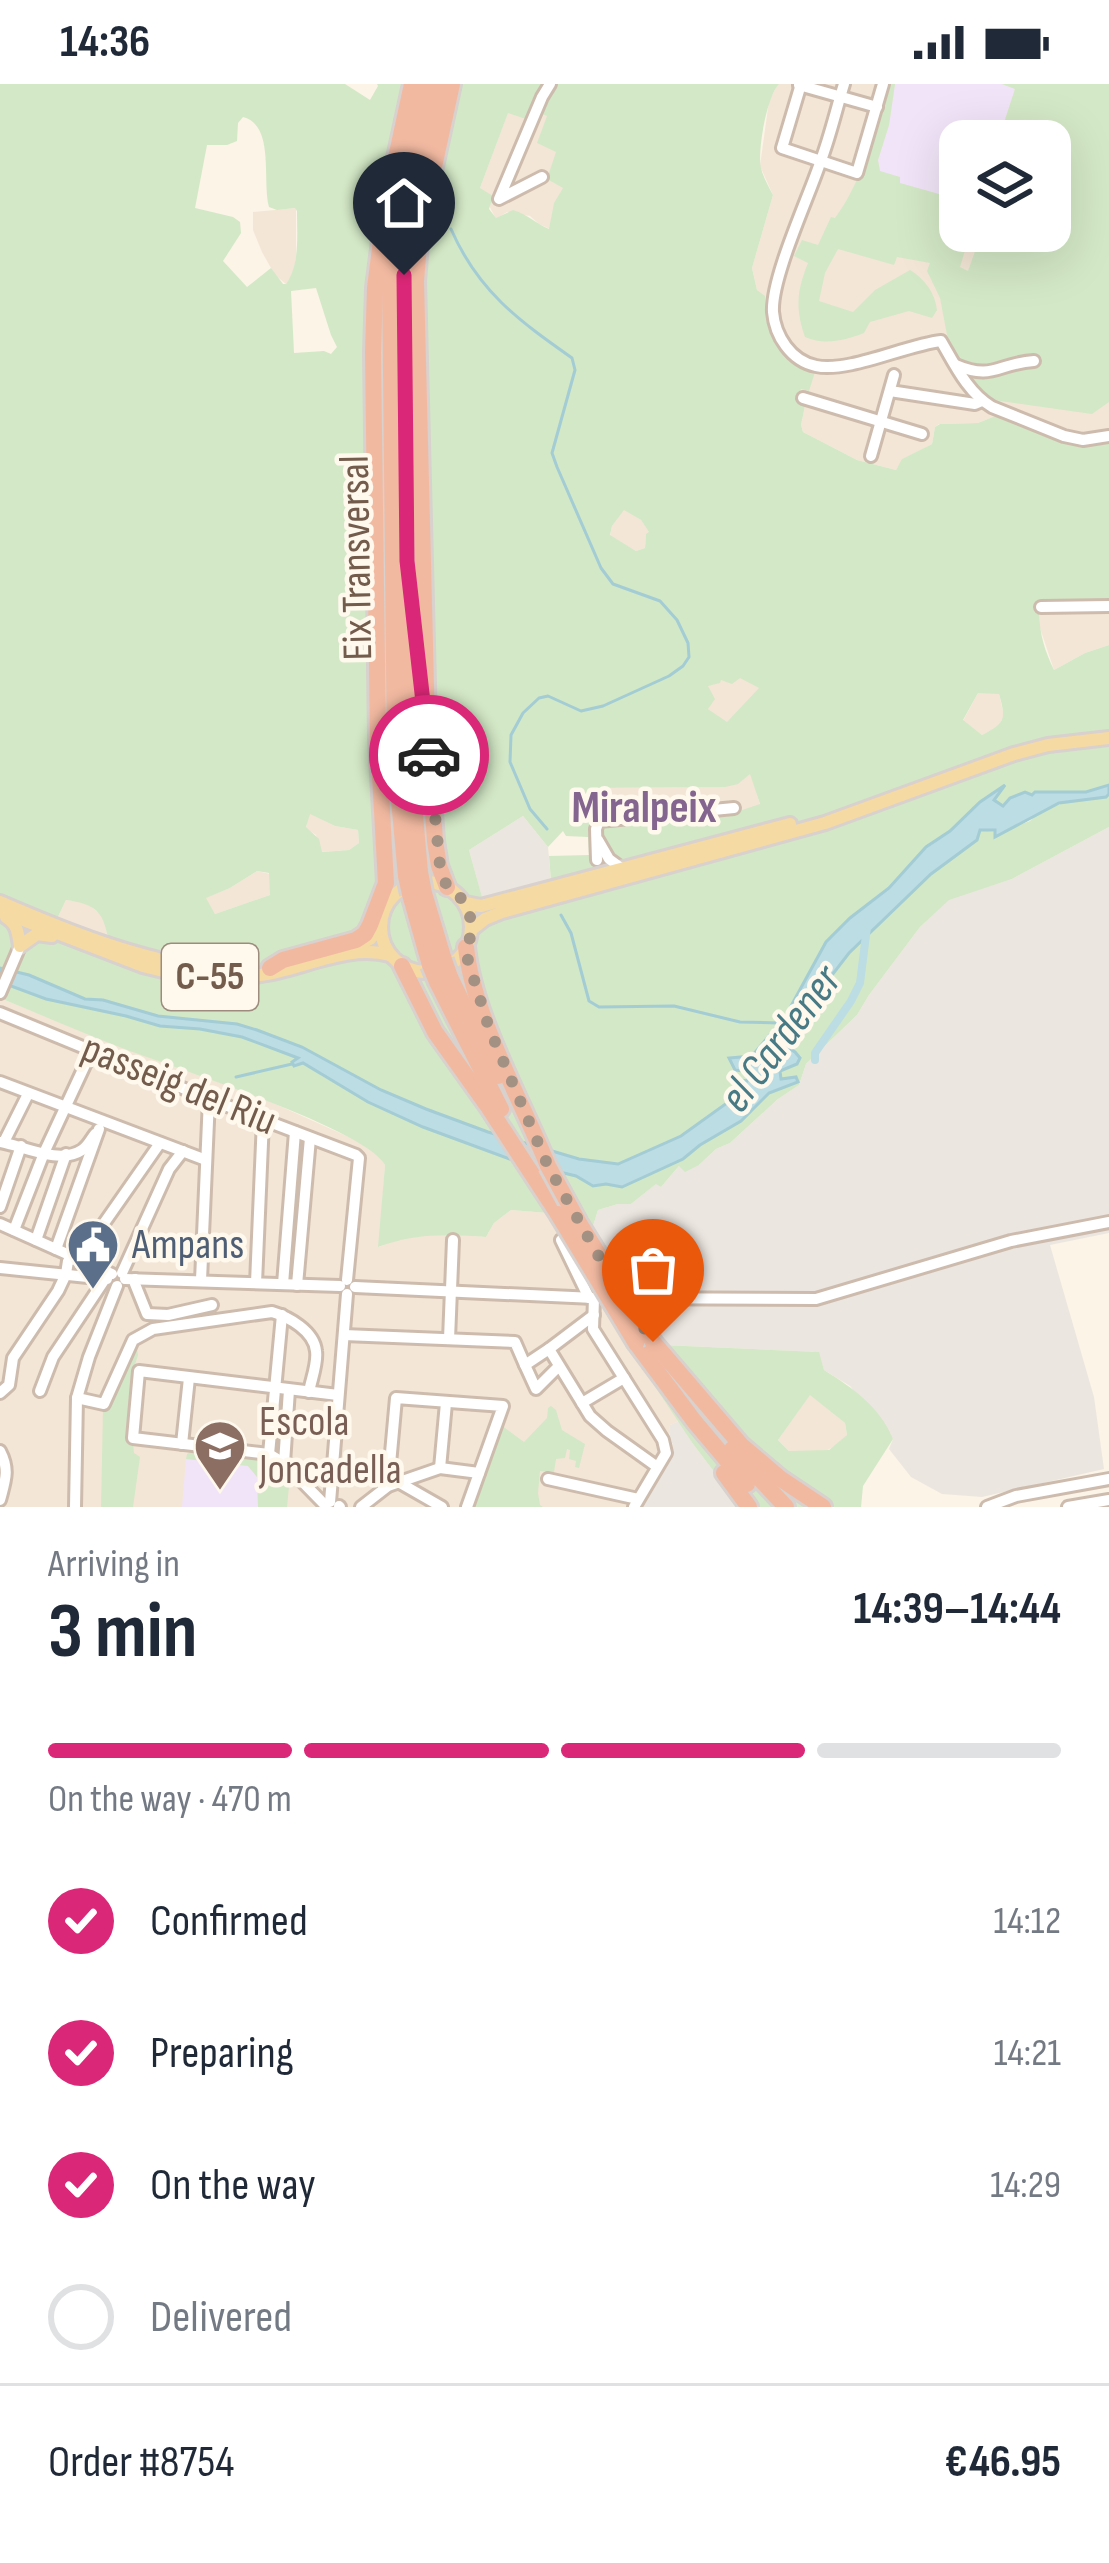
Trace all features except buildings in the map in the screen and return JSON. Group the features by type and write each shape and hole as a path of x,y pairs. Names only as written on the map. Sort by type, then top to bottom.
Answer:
{"highway":[{"path":"269,968 365,934 386,883 378,739 375,288 385,209 412,84"},
{"name":"Eix Transversal","path":"426,84 405,175 390,275 395,756 411,886 492,1102 558,1214 694,1421 768,1507"},
{"name":"Eix Transversal","path":"411,886 404,275 408,232 439,84"},
{"path":"447,887 435,841 427,725 416,281 420,232 452,84"},
{"path":"378,739 392,464"},
{"path":"407,561 427,725"},
{"path":"382,826 411,886"},
{"path":"469,939 469,966 522,1112"},
{"path":"396,960 435,1032 492,1102"},
{"name":"Eix Transversal","path":"440,971 645,1342 786,1507"},
{"path":"645,1342 670,1399 749,1507"},
{"path":"645,1342 741,1445 823,1507"}],"main road":[{"path":"469,939 484,919 502,911 825,823 1014,754 1109,738"},
{"path":"465,903 481,906 608,864 862,808"},
{"path":"608,864 615,875 654,865 660,869"},
{"path":"564,896 566,889 603,879 608,864"},
{"path":"396,960 382,939 384,910 419,882 447,887 465,903 469,939"},
{"path":"0,908 13,921 21,944"},
{"name":"C-55","path":"0,908 172,964 223,971 269,968 362,943 381,927"},
{"name":"C-55","path":"0,908 154,969 214,978 268,974 367,950 420,972 438,971 455,962 469,939"},
{"path":"21,944 29,923"},
{"name":"C-55","path":"29,923 101,941"},
{"name":"C-55","path":"21,944 37,934 72,940"}],"street":[{"path":"542,177 499,199 550,84"},
{"path":"877,107 842,90 799,84 782,148 857,173 884,84"},
{"path":"842,90 776,290 773,313 780,338 796,357 830,368 934,342 943,344 982,401 1064,436 1083,440 1109,436"},
{"path":"953,364 979,373 1034,361"},
{"path":"871,456 894,375"},
{"path":"890,391 975,404 982,401"},
{"path":"803,398 922,434"},
{"path":"1041,607 1109,606"},
{"path":"608,864 596,837 599,821 734,808"},
{"path":"0,993 21,944"},
{"name":"passeig del Riu","path":"0,1012 358,1158 347,1287"},
{"path":"14,1230 92,1050"},
{"path":"0,1082 101,1125 206,1160"},
{"path":"28,1094 2,1142 66,1154 82,1150 101,1125"},
{"path":"201,1280 209,1099"},
{"path":"256,1282 263,1120"},
{"path":"61,1274 58,1250 101,1125"},
{"path":"290,1284 295,1132"},
{"path":"290,1284 310,1138"},
{"path":"0,1393 9,1385 13,1358 68,1262 78,1258 160,1142"},
{"path":"0,1207 21,1146"},
{"path":"75,1507 77,1398 89,1357 118,1278 183,1151"},
{"path":"36,1240 66,1154"},
{"path":"0,1268 118,1278 592,1298 816,1299 1011,1241 1109,1222"},
{"path":"0,1224 134,1284 147,1314 168,1315 212,1305"},
{"path":"449,1339 453,1240"},
{"path":"548,1479 636,1503 666,1453 663,1440 593,1329 592,1298 561,1240"},
{"path":"40,1391 53,1357 118,1278"},
{"path":"333,1506 347,1287"},
{"path":"77,1398 104,1404 133,1340 152,1329 272,1312 310,1335 316,1351 309,1392"},
{"path":"269,1454 282,1315"},
{"path":"525,1365 594,1315"},
{"path":"344,1335 515,1342 536,1389 559,1365"},
{"path":"549,1349 598,1425 656,1466"},
{"path":"333,1506 269,1454 133,1438 139,1372 338,1395"},
{"path":"182,1444 189,1378"},
{"path":"582,1403 624,1378"},
{"path":"284,1462 290,1390"},
{"path":"394,1484 396,1399 502,1406 467,1507"},
{"path":"440,1468 446,1402"},
{"path":"0,1451 8,1475 0,1500"},
{"path":"361,1507 394,1484 440,1468 479,1473"},
{"path":"987,1507 1016,1496 1109,1479"},
{"path":"394,1484 442,1507"},
{"path":"1068,1507 1109,1499"}],"shaded area":[{"path":"778,84 1109,84 1109,439 1070,444 1000,414 978,423 939,424 932,444 903,459 896,470 857,460 803,432 805,406 797,401 808,370 790,362 777,347 766,324 765,297 757,290 752,268 773,195 760,166 769,101"},
{"path":"895,84 1002,84 1015,89 1005,120 939,120 939,194 899,183 900,177 880,172 878,160"},
{"path":"531,109 548,116 564,188 550,229 530,216 507,212 496,219 480,188 508,112"},
{"path":"296,208 296,257 286,284 262,252 253,230 253,212"},
{"path":"624,509 650,533 645,548 636,551 610,536"},
{"path":"1109,601 1109,645 1054,670 1039,625 1040,604"},
{"path":"740,677 760,688 727,723 708,709 707,686"},
{"path":"978,693 999,693 1004,716 998,727 982,735 963,721"},
{"path":"751,773 760,805 602,828 594,819 594,788 711,787"},
{"path":"309,813 335,826 358,830 359,843 349,850 321,852 316,835 306,828"},
{"path":"523,816 548,847 551,881 482,898 469,850"},
{"path":"1109,827 1109,1233 1050,1245 1094,1397 1104,1469 982,1497 942,1494 911,1477 889,1449 893,1439 850,1386 824,1370 818,1352 663,1345 593,1226 598,1210 631,1204 657,1183 661,1187 680,1165 699,1165 799,1085 806,1064 857,1015 920,927 949,899 1012,879"},
{"path":"257,871 270,874 270,895 215,914 205,898"},
{"path":"66,900 88,903 105,919 108,940 56,921"},
{"path":"0,998 262,1098 362,1143 385,1165 379,1247 402,1237 486,1237 494,1223 511,1210 548,1213 616,1278 593,1292 679,1421 670,1425 670,1459 641,1507 0,1507"},
{"path":"810,1394 845,1423 847,1435 826,1451 789,1451 778,1440"},
{"path":"679,1421 741,1507 641,1507 670,1459 670,1425"},
{"name":"Escola Joncadella","path":"186,1459 248,1466 257,1477 258,1507 182,1507"}],"green space":[{"path":"0,84 345,84 370,100 377,84 779,84 767,111 760,149 762,171 773,195 752,268 757,290 765,296 776,344 791,360 815,372 809,391 801,389 798,400 805,406 803,432 857,460 896,470 902,459 932,444 940,424 978,423 1000,414 1070,444 1109,439 1109,601 1040,604 1039,612 1042,638 1054,670 1109,645 1109,785 1086,792 1035,792 1004,806 994,801 1001,790 980,802 826,942 776,1030 752,1056 733,1057 750,1071 746,1082 741,1081 727,1103 681,1136 617,1164 579,1159 426,1109 302,1047 257,1030 158,1016 85,999 0,968","holes":["531,109 547,116 537,143 556,152 547,179 563,188 554,203 549,229 513,210 496,218 489,209 493,196 480,188 508,113 526,119","243,117 253,122 263,142 269,207 297,211 296,259 286,284 271,268 247,287 223,261 241,233 240,222 195,208 207,145 237,141","316,288 337,347 331,354 294,353 291,291","624,510 641,520 649,532 645,548 636,551 610,535","740,678 759,688 727,722 708,709 715,699 708,686 732,684","978,693 999,694 1002,719 982,735 963,720","750,774 760,804 736,812 602,828 593,810 595,788 725,787","310,814 358,830 359,843 349,850 322,852 319,839 306,827","523,816 548,847 563,831 566,836 588,837 589,855 549,856 551,881 482,897 469,850","257,871 269,873 270,895 215,914 206,898","66,900 96,910 108,938 56,921"]},
{"path":"888,84 895,84 878,160 880,171 900,177 900,183 939,194 939,252 965,252 960,267 968,271 975,252 1071,252 1071,120 1005,120 1015,89 1002,84 1109,84 1109,402 1092,414 993,400 964,372 927,271 930,263 897,257 894,265 838,249 825,273 819,301 853,312 875,290 910,270 928,287 937,310 932,318 909,311 870,322 864,333 842,340 805,337 799,300 808,263 794,256 802,240 818,245 831,217 835,218 854,187"},
{"path":"1109,794 1109,827 1012,879 949,900 920,927 857,1015 806,1064 799,1085 730,1143 685,1172 679,1166 661,1187 656,1184 631,1204 598,1210 593,1226 638,1307 660,1309 663,1345 819,1352 824,1370 873,1408 893,1439 863,1486 861,1507 741,1507 693,1444 592,1291 616,1278 564,1242 548,1213 511,1210 494,1223 486,1237 432,1236 378,1247 385,1165 370,1150 306,1117 0,998 0,982 46,999 160,1026 221,1032 266,1044 300,1059 368,1102 423,1127 593,1185 622,1187 683,1159 741,1121 769,1093 798,1083 781,1080 780,1071 797,1064 783,1046 815,997 849,953 931,874 977,840 980,830 1000,832 1055,806","holes":["810,1395 845,1423 847,1435 829,1450 789,1451 778,1440"]},
{"path":"136,1342 127,1441 140,1457 133,1507 101,1507 103,1408"},
{"path":"551,1406 562,1430 585,1444 579,1468 569,1459 567,1449 565,1458 556,1459 554,1472 540,1471 538,1493 543,1507 468,1507 501,1425 524,1442 547,1418"},
{"path":"194,1450 273,1461 290,1476 287,1507 258,1507 257,1477 248,1466 186,1459"}],"water":[{"name":"el Cardener","path":"1005,785 994,800 1003,806 1025,792 1086,792 1109,785 1109,794 1059,803 995,837 995,830 980,830 977,840 931,874 849,953 815,997 784,1045 800,1058 780,1071 781,1079 796,1077 798,1082 769,1093 741,1121 683,1159 622,1187 593,1186 576,1176 518,1162 423,1127 368,1102 303,1063 294,1066 298,1058 242,1037 160,1026 46,999 0,982 0,968 85,999 158,1016 237,1024 302,1047 381,1090 488,1132 579,1159 618,1164 681,1136 727,1103 749,1072 735,1070 729,1058 752,1056 785,1017 826,942 889,888 926,847"}],"waterway":[{"path":"451,229 474,270 501,303 572,358 575,370 552,453 557,467 601,568 613,584 660,601 677,620 688,643 689,657 683,666 603,706 581,711 548,696 523,713 511,735 510,762 530,809 547,829"},
{"name":"el Cardener","path":"561,915 571,933 589,1001 599,1007 674,1006 740,1022 780,1023"},
{"name":"el Cardener","path":"815,1060 860,983 867,927"},
{"path":"236,1077 292,1064"}],"way so far":[{"path":"429,755 440,866 447,887 462,899 470,916 467,957 489,1028 548,1166 653,1342"}],"place":[{"name":"Ampans","path":"93,1291"},
{"name":"Escola Joncadella","path":"220,1492"}],"district":[{"name":"Miralpeix","path":"644,808"}],"route":[{"path":"404,275 407,561 429,755"}]}
